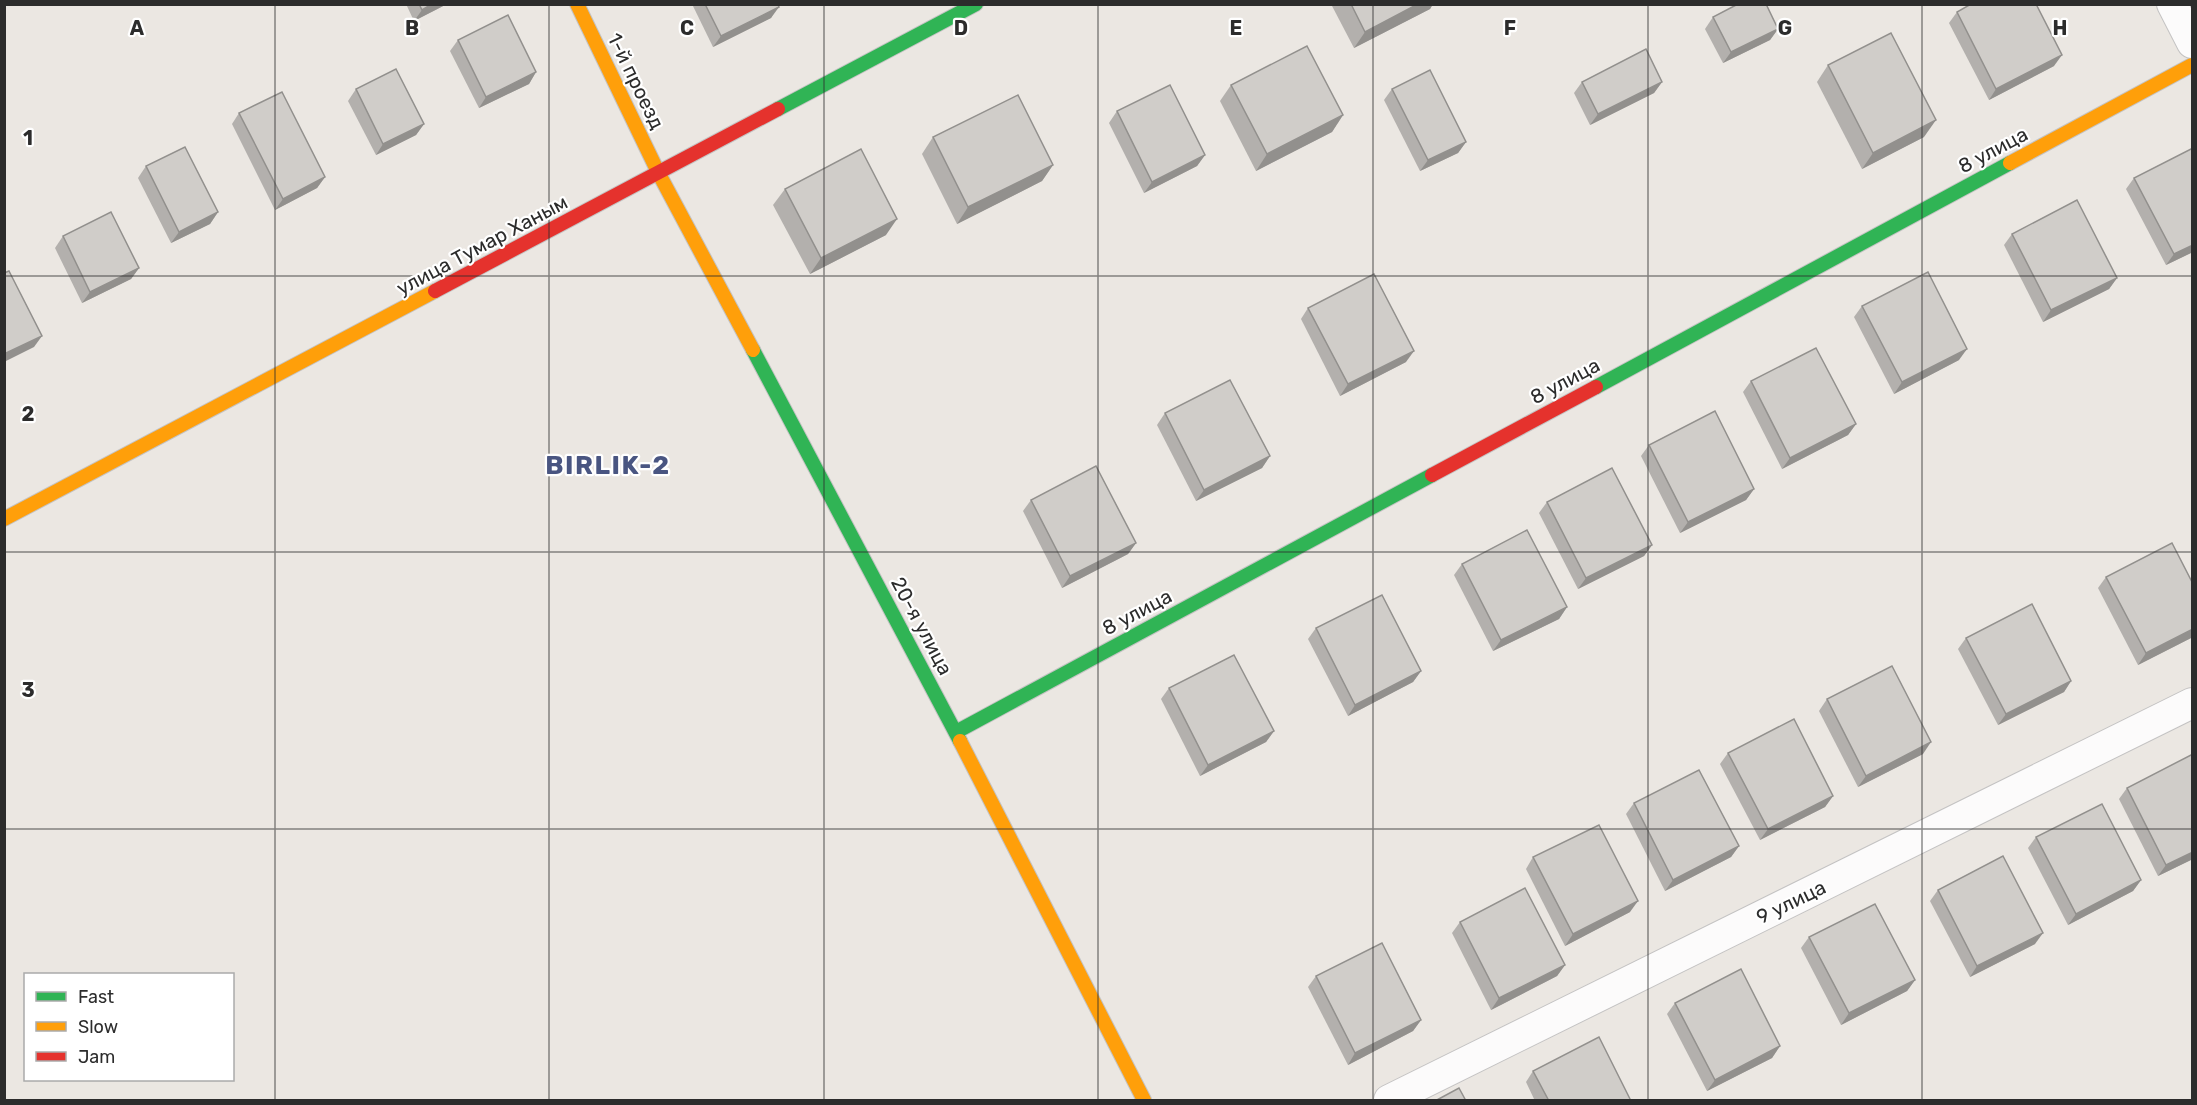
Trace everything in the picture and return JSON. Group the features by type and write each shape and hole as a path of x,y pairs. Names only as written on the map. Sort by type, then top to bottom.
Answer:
{"street":[{"name":"1-й проезд","path":"577,4 659,174"},
{"name":"улица Тумар Ханым","path":"4,519 659,174 976,4"},
{"path":"2172,4 2193,43"},
{"name":"8 улица","path":"956,732 2193,65"},
{"name":"20-я улица","path":"659,174 956,732 1144,1101"},
{"name":"9 улица","path":"1389,1101 2193,703"}],"building":[{"path":"419,4 432,4 422,10"},
{"path":"705,4 778,4 779,7 721,36"},
{"path":"1351,4 1418,4 1365,32"},
{"path":"1738,4 1766,4 1778,29 1731,52 1713,17"},
{"path":"1971,4 2036,4 2062,55 1996,89 1957,12"},
{"path":"508,15 536,72 486,97 458,40"},
{"path":"1891,33 1936,120 1873,153 1828,65"},
{"path":"1307,46 1343,115 1267,154 1231,85"},
{"path":"1646,49 1662,82 1598,114 1582,82"},
{"path":"396,69 424,124 383,144 356,89"},
{"path":"1430,70 1466,142 1428,160 1392,89"},
{"path":"1170,85 1205,155 1152,182 1117,111"},
{"path":"282,92 325,177 283,199 239,113"},
{"path":"1018,95 1053,165 968,207 933,137"},
{"path":"185,147 218,212 179,232 146,166"},
{"path":"2193,148 2193,245 2174,254 2134,178"},
{"path":"861,149 897,219 821,258 785,189"},
{"path":"2077,200 2117,278 2051,310 2012,234"},
{"path":"111,212 139,268 90,292 63,236"},
{"path":"9,271 42,336 4,354 4,273"},
{"path":"1928,272 1967,349 1902,382 1862,306"},
{"path":"1374,274 1414,351 1348,384 1308,308"},
{"path":"1816,348 1856,424 1790,458 1751,381"},
{"path":"1230,380 1270,456 1204,490 1165,413"},
{"path":"1715,411 1754,489 1688,522 1649,445"},
{"path":"1096,466 1136,543 1070,576 1031,500"},
{"path":"1612,468 1652,545 1586,578 1547,502"},
{"path":"1527,530 1567,607 1501,640 1462,564"},
{"path":"2172,543 2193,584 2193,629 2146,653 2106,577"},
{"path":"1382,595 1421,671 1355,705 1316,628"},
{"path":"2032,604 2071,681 2006,714 1966,638"},
{"path":"1234,655 1274,731 1208,765 1169,688"},
{"path":"1892,666 1931,742 1866,776 1827,699"},
{"path":"1794,719 1833,796 1768,829 1728,753"},
{"path":"2193,754 2193,852 2166,865 2127,788"},
{"path":"1699,770 1739,846 1673,880 1634,803"},
{"path":"2102,804 2141,880 2076,914 2036,837"},
{"path":"1599,825 1638,901 1573,934 1533,857"},
{"path":"2003,856 2043,933 1977,966 1938,890"},
{"path":"1525,888 1565,965 1499,998 1460,922"},
{"path":"1875,904 1915,980 1849,1013 1809,937"},
{"path":"1382,943 1421,1020 1355,1053 1316,976"},
{"path":"1741,969 1780,1046 1715,1080 1675,1003"},
{"path":"1599,1037 1631,1101 1549,1101 1533,1071"},
{"path":"1459,1088 1466,1101 1435,1101"}],"traffic: fast":[{"path":"778,109 976,4"},
{"path":"1596,387 2010,163"},
{"path":"753,350 960,741"},
{"path":"956,732 1432,475"}],"traffic: slow":[{"path":"577,4 659,174 753,350"},
{"path":"2010,163 2192,65"},
{"path":"4,519 435,291"},
{"path":"960,741 1144,1100"}],"traffic: jam":[{"path":"435,291 778,109"},
{"path":"1432,475 1596,387"}],"district":[{"name":"BIRLIK-2","path":"608,465"}]}
